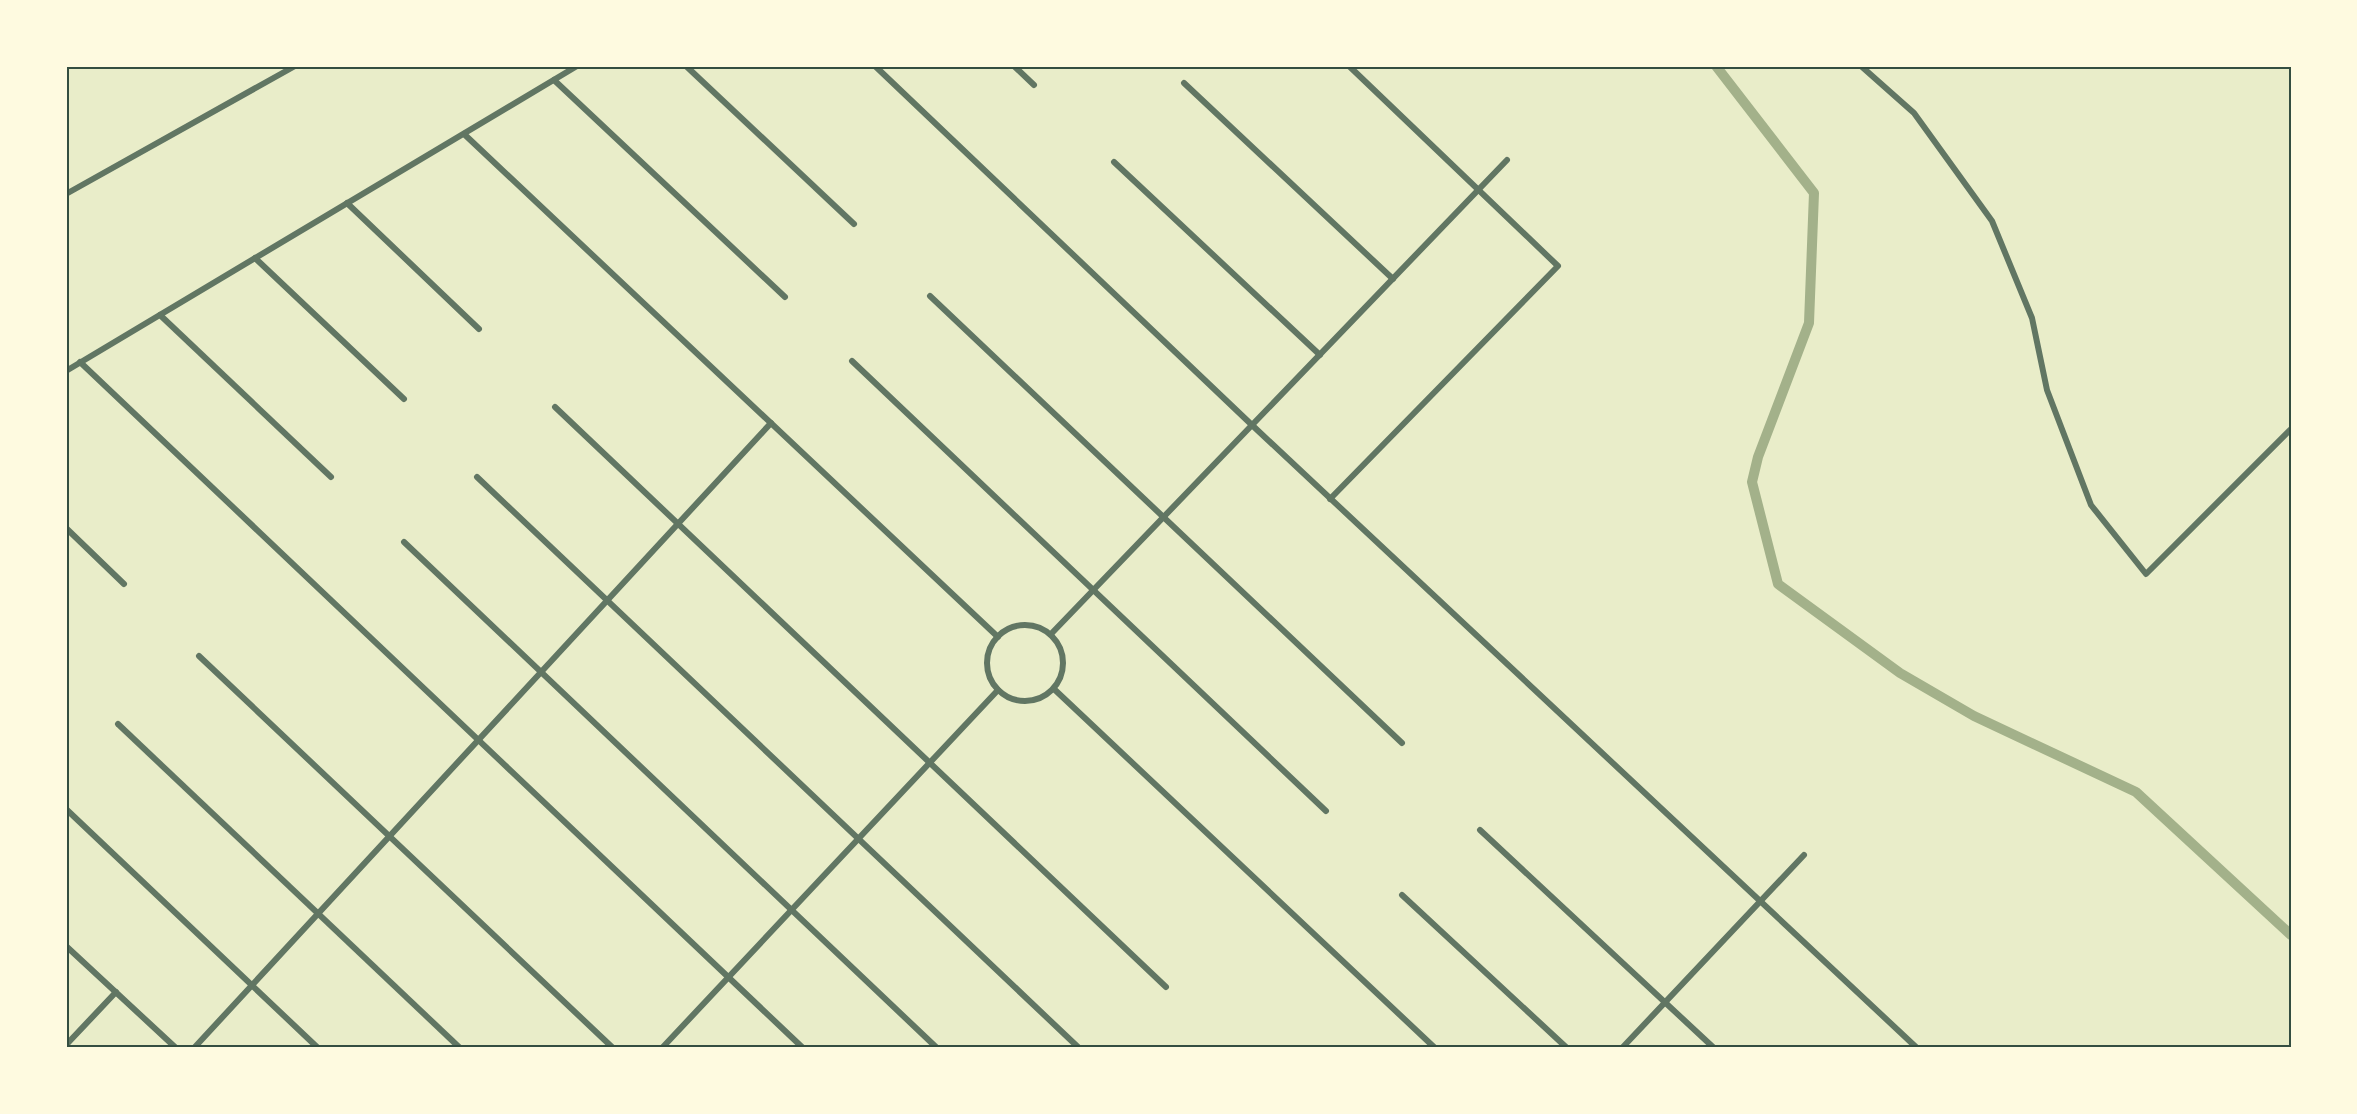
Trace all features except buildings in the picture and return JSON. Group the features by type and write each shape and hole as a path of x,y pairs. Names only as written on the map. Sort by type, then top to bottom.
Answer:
{"street":[{"path":"66,194 295,66"},
{"path":"66,371 577,66"},
{"path":"686,66 854,224"},
{"path":"875,66 1252,426 1917,1048"},
{"path":"1014,66 1034,85"},
{"path":"1330,499 1558,266 1349,66"},
{"path":"1861,66 1914,112 1992,221 2032,318 2047,390 2091,505 2146,574 2291,429"},
{"path":"554,80 785,297"},
{"path":"1184,83 1393,279"},
{"path":"464,134 998,637"},
{"path":"1051,634 1507,160"},
{"path":"1114,162 1320,355"},
{"path":"347,203 479,329"},
{"path":"255,258 404,399"},
{"path":"930,296 1402,743"},
{"path":"160,315 331,477"},
{"path":"852,361 1326,811"},
{"path":"80,363 803,1048"},
{"path":"555,407 1166,987"},
{"path":"194,1048 771,423"},
{"path":"477,477 1079,1048"},
{"path":"66,528 124,584"},
{"path":"404,542 937,1048"},
{"path":"1024,625 1038,627 1051,634 1063,655 1062,673 1054,689 1038,699 1019,701 998,690 988,669 991,646 998,637 1010,628 1024,625"},
{"path":"199,656 613,1048"},
{"path":"1054,689 1435,1048"},
{"path":"662,1048 998,690"},
{"path":"118,724 460,1048"},
{"path":"66,809 318,1048"},
{"path":"1480,830 1714,1048"},
{"path":"1622,1048 1804,855"},
{"path":"1402,895 1567,1048"},
{"path":"66,946 176,1048"},
{"path":"66,1045 116,992"}],"waterway":[{"path":"1716,66 1814,193 1809,323 1758,457 1752,482 1778,584 1900,673 1974,716 2136,792 2291,935"}]}
